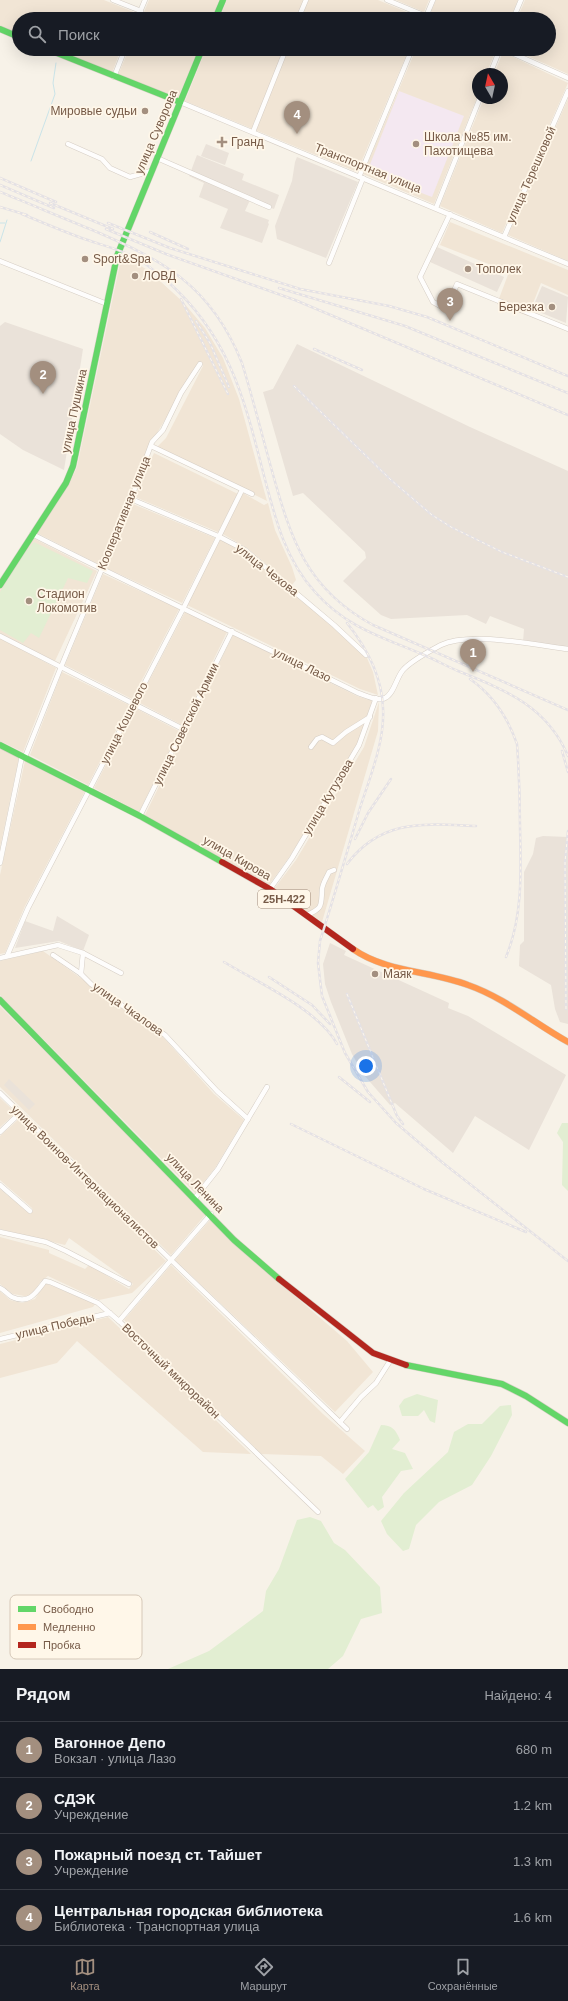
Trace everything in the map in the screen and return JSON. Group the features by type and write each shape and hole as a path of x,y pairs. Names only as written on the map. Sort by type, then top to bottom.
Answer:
{"main road":[{"path":"218,12 223,0"},
{"path":"0,30 12,34"},
{"name":"Транспортная улица","path":"64,56 180,102"},
{"name":"улица Суворова","path":"129,224 199,56"},
{"name":"улица Пушкина","path":"0,586 66,482 73,466 117,256 129,224"},
{"name":"улица Кирова","path":"0,745 140,816 270,889 351,949 363,956 377,962 441,976 480,989 513,1006 568,1042"},
{"name":"улица Ленина","path":"0,1000 211,1214 234,1240 278,1278 373,1353 390,1361 502,1384 526,1396 568,1423"}],"street":[{"path":"114,0 141,11 145,0"},
{"path":"301,12 306,0"},
{"path":"387,0 412,12"},
{"path":"428,12 433,0"},
{"path":"516,12 522,0"},
{"path":"114,77 122,56"},
{"path":"253,132 283,56"},
{"path":"329,263 409,56"},
{"path":"492,68 497,56"},
{"path":"519,56 568,78"},
{"name":"улица Терешковой","path":"504,237 568,91"},
{"name":"Транспортная улица","path":"180,102 568,264"},
{"path":"436,208 478,104"},
{"path":"68,144 102,160 110,168 130,177 151,171"},
{"path":"157,158 269,207"},
{"path":"450,214 420,277 433,302 446,308 457,284 568,329"},
{"path":"0,261 107,304"},
{"name":"Кооперативная улица","path":"0,863 24,756 131,499 151,446 163,430 181,393 200,364"},
{"path":"151,446 252,494"},
{"name":"улица Кошевого","path":"7,956 28,908 184,607 242,490"},
{"name":"улица Чехова","path":"131,499 218,536 245,550 334,625 366,655"},
{"name":"улица Лазо","path":"32,534 101,569 184,607 358,693 376,698"},
{"name":"улица Советской Армии","path":"140,816 232,631"},
{"path":"0,636 183,729"},
{"path":"376,698 382,699 389,694 398,676 412,662 448,642 477,639 568,649"},
{"name":"улица Кутузова","path":"270,889 292,858 351,758 370,717 376,698"},
{"path":"312,747 317,739 322,737 333,742 370,717"},
{"path":"307,915 317,911 321,906 322,890 325,881 330,872 334,870"},
{"path":"0,958 58,945 83,954 121,973"},
{"path":"81,974 83,954"},
{"name":"улица Чкалова","path":"53,955 81,974 91,984 165,1035 217,1091 248,1119"},
{"path":"195,1198 218,1170 267,1087"},
{"name":"улица Воинов-Интернационалистов","path":"0,1093 171,1260"},
{"path":"0,1132 20,1113"},
{"path":"0,1185 30,1210"},
{"name":"Восточный микрорайон","path":"211,1214 120,1321 318,1512"},
{"path":"0,1232 46,1242 129,1284"},
{"path":"171,1260 347,1429"},
{"path":"0,1288 11,1297 23,1300 31,1298 45,1281 50,1282 98,1303 120,1321"},
{"name":"улица Победы","path":"0,1339 110,1313"},
{"path":"340,1422 361,1397 376,1383 390,1361"}],"shaded area":[{"path":"0,0 104,0 134,12 12,12 12,31 0,26"},
{"path":"149,0 219,0 215,12 144,12"},
{"path":"227,0 378,0 407,12 222,12"},
{"path":"396,0 429,0 424,12"},
{"path":"436,0 518,0 513,12 431,12"},
{"path":"525,0 568,0 568,74 528,56 556,56 556,12 520,12"},
{"path":"72,56 118,56 112,73"},
{"path":"126,56 196,56 178,98 118,75"},
{"path":"203,56 406,56 357,172 185,101"},
{"path":"413,56 494,56 488,68 472,68 472,104 474,104 434,204 363,174"},
{"path":"501,56 511,56 568,83 502,233 440,206 482,104 508,104 508,68 496,68"},
{"name":"Школа №85 им. Пахотищева","path":"399,91 464,116 432,197 367,172"},
{"path":"568,99 568,261 508,235"},
{"path":"206,144 229,153 225,165 201,156"},
{"path":"197,155 244,174 242,180 279,195 274,209 250,200 245,211 269,220 262,243 220,228 228,209 199,197 204,183 189,176"},
{"path":"297,157 358,182 326,258 277,239 275,226 292,181"},
{"path":"450,222 568,270 568,295 541,283 528,316 497,304 509,272 440,245"},
{"path":"437,247 504,277 497,292 430,262"},
{"path":"122,254 149,271 183,302 205,328 223,358 239,399 267,501 157,447 166,438 203,366 200,361 151,443 100,565 37,533 69,484 77,467"},
{"path":"542,286 568,297 566,323 532,309"},
{"path":"5,322 83,349 64,470 23,450 0,434 0,326"},
{"path":"297,344 470,427 568,471 568,647 523,642 524,629 490,616 486,624 467,615 391,619 381,615 343,581 366,558 365,552 303,493 293,496 263,392 273,389"},
{"path":"154,453 238,494 218,532 135,497"},
{"path":"243,493 264,505 268,503 275,530 292,567 296,580 292,585 247,548 221,533"},
{"path":"133,504 215,538 182,603 106,568"},
{"name":"Стадион Локомотив","path":"33,538 97,571 55,661 0,634 0,590"},
{"path":"219,538 279,579 367,658 373,672 378,695 360,689 187,605"},
{"path":"103,574 179,609 132,699 65,665"},
{"path":"185,612 227,632 182,725 138,702"},
{"path":"233,635 357,696 372,701 358,744 290,856 269,885 145,815"},
{"path":"0,638 56,668 23,752 0,741"},
{"path":"62,672 129,705 88,785 30,755"},
{"path":"379,702 378,731 322,922 274,889 296,860 364,747"},
{"path":"135,708 179,731 139,812 94,788"},
{"path":"0,749 19,757 0,848"},
{"path":"25,761 85,791 25,906 5,953 0,954 0,875"},
{"path":"543,836 568,837 568,1024 560,1022 555,1009 551,985 519,966 520,945 524,941 524,872 533,854 536,838"},
{"path":"57,916 89,935 83,951 59,941 15,948 25,921 53,931"},
{"path":"330,943 346,951 344,955 449,1003 448,1008 468,1016 566,1075 529,1150 475,1116 453,1153 395,1103 390,1105 364,1075 352,1054 331,1002 325,984 323,964"},
{"path":"43,951 163,1037 214,1094 244,1120 215,1168 195,1193 0,995 0,961"},
{"path":"0,1006 206,1214 171,1255 0,1087"},
{"path":"9,1079 35,1104 29,1110 4,1085"},
{"path":"0,1098 16,1113 0,1127"},
{"path":"20,1118 166,1261 132,1293 99,1300 48,1276 41,1281 30,1297 13,1294 0,1284 0,1237 49,1250 49,1253 85,1269 89,1265 129,1289 133,1284 69,1238 65,1245 0,1229 0,1189 30,1214 33,1211 32,1208 0,1180 0,1136"},
{"path":"211,1219 232,1242 347,1341 373,1372 335,1412 175,1260"},
{"path":"171,1265 323,1414 365,1451 343,1474 321,1456 261,1454 124,1320"},
{"path":"45,1283 95,1304 93,1307 0,1333 0,1291 10,1300 22,1303 35,1299"},
{"path":"108,1317 251,1454 203,1452 77,1341 57,1363 0,1378 0,1344"}],"green space":[{"name":"Стадион Локомотив","path":"34,542 93,571 87,583 68,578 39,638 31,633 23,643 0,630 0,592 23,555"},
{"path":"562,1123 568,1123 568,1191 562,1185 563,1142 557,1133"},
{"path":"417,1394 438,1400 435,1423 430,1421 424,1410 418,1416 402,1416 399,1406 404,1399"},
{"path":"511,1405 512,1415 491,1456 472,1485 439,1502 416,1525 409,1549 403,1551 387,1534 381,1521 404,1493 448,1452 454,1432 468,1424 482,1424 500,1406"},
{"path":"381,1425 391,1427 397,1433 400,1440 392,1449 405,1453 413,1469 401,1471 382,1497 384,1507 378,1511 373,1505 368,1508 345,1479 369,1452"},
{"path":"310,1517 321,1521 334,1543 345,1550 380,1587 382,1613 361,1619 343,1656 328,1669 168,1669 209,1651 263,1611 266,1591 279,1569 297,1520"}],"waterway":[{"path":"31,161 55,94 53,83 56,63"},
{"path":"0,242 7,220"},
{"path":"0,223 5,223"}],"railway":[{"path":"0,178 56,202"},
{"path":"0,185 54,208"},
{"path":"0,192 116,240 140,252 162,264 182,278 200,294 230,336 242,363 279,496 286,519 295,540 304,560 332,595 350,611 373,625 568,710"},
{"path":"50,203 113,229"},
{"path":"0,207 27,215"},
{"path":"22,214 86,240 121,251 138,259 167,281 188,301 204,322 230,366 248,415 271,501 287,549 304,578 327,604 352,623 379,637 492,685 523,702 549,724 568,756"},
{"path":"108,223 170,248 300,289 389,306 427,317 568,376"},
{"path":"106,229 166,254 295,300 568,415"},
{"path":"150,232 188,249"},
{"path":"279,288 405,326 568,393"},
{"path":"181,299 228,394"},
{"path":"196,321 210,343 229,387"},
{"path":"314,349 362,370"},
{"path":"294,386 391,480 432,515 451,527 502,552 568,577"},
{"path":"347,623 361,642 372,663 380,685 383,720 382,733 376,759 320,941 318,963 322,996 345,1053 368,1092 396,1123 443,1163 568,1261"},
{"path":"470,679 486,692 499,708 509,725 517,744 520,806 520,893 516,926 506,957"},
{"path":"562,751 568,772"},
{"path":"355,839 368,813 391,779"},
{"path":"347,864 360,849 375,838 390,831 422,825 476,826"},
{"path":"566,1009 565,862 568,831"},
{"path":"224,962 302,1008 328,1032 337,1044"},
{"path":"269,977 312,1005 330,1024"},
{"path":"347,994 397,1116 403,1124"},
{"path":"339,1077 370,1102"},
{"path":"291,1124 424,1189 526,1232"}],"traffic: fast":[{"path":"218,12 223,0"},
{"path":"0,29 12,34"},
{"path":"65,56 180,102"},
{"path":"0,585 66,483 73,466 117,256 199,56"},
{"path":"0,745 140,816 222,862"},
{"path":"0,1000 234,1240 279,1279"},
{"path":"406,1365 502,1384 526,1396 568,1423"}],"traffic: slow":[{"path":"353,949 366,957 394,967 454,980 482,990 568,1042"}],"traffic: jam":[{"path":"222,862 270,889 353,949"},
{"path":"279,1279 373,1353 406,1365"}],"place":[{"name":"Мировые судьи","path":"145,111"},
{"name":"Центральная городская библиотека","path":"297,134"},
{"name":"Гранд","path":"222,142"},
{"name":"Школа №85 им. Пахотищева","path":"416,144"},
{"name":"Sport&Spa","path":"85,259"},
{"name":"Тополек","path":"468,269"},
{"name":"ЛОВД","path":"135,276"},
{"name":"Березка","path":"552,307"},
{"name":"Пожарный поезд ст. Тайшет","path":"450,321"},
{"name":"СДЭК","path":"43,394"},
{"name":"Стадион Локомотив","path":"29,601"},
{"name":"Вагонное Депо","path":"473,672"},
{"name":"Маяк","path":"375,974"}]}
